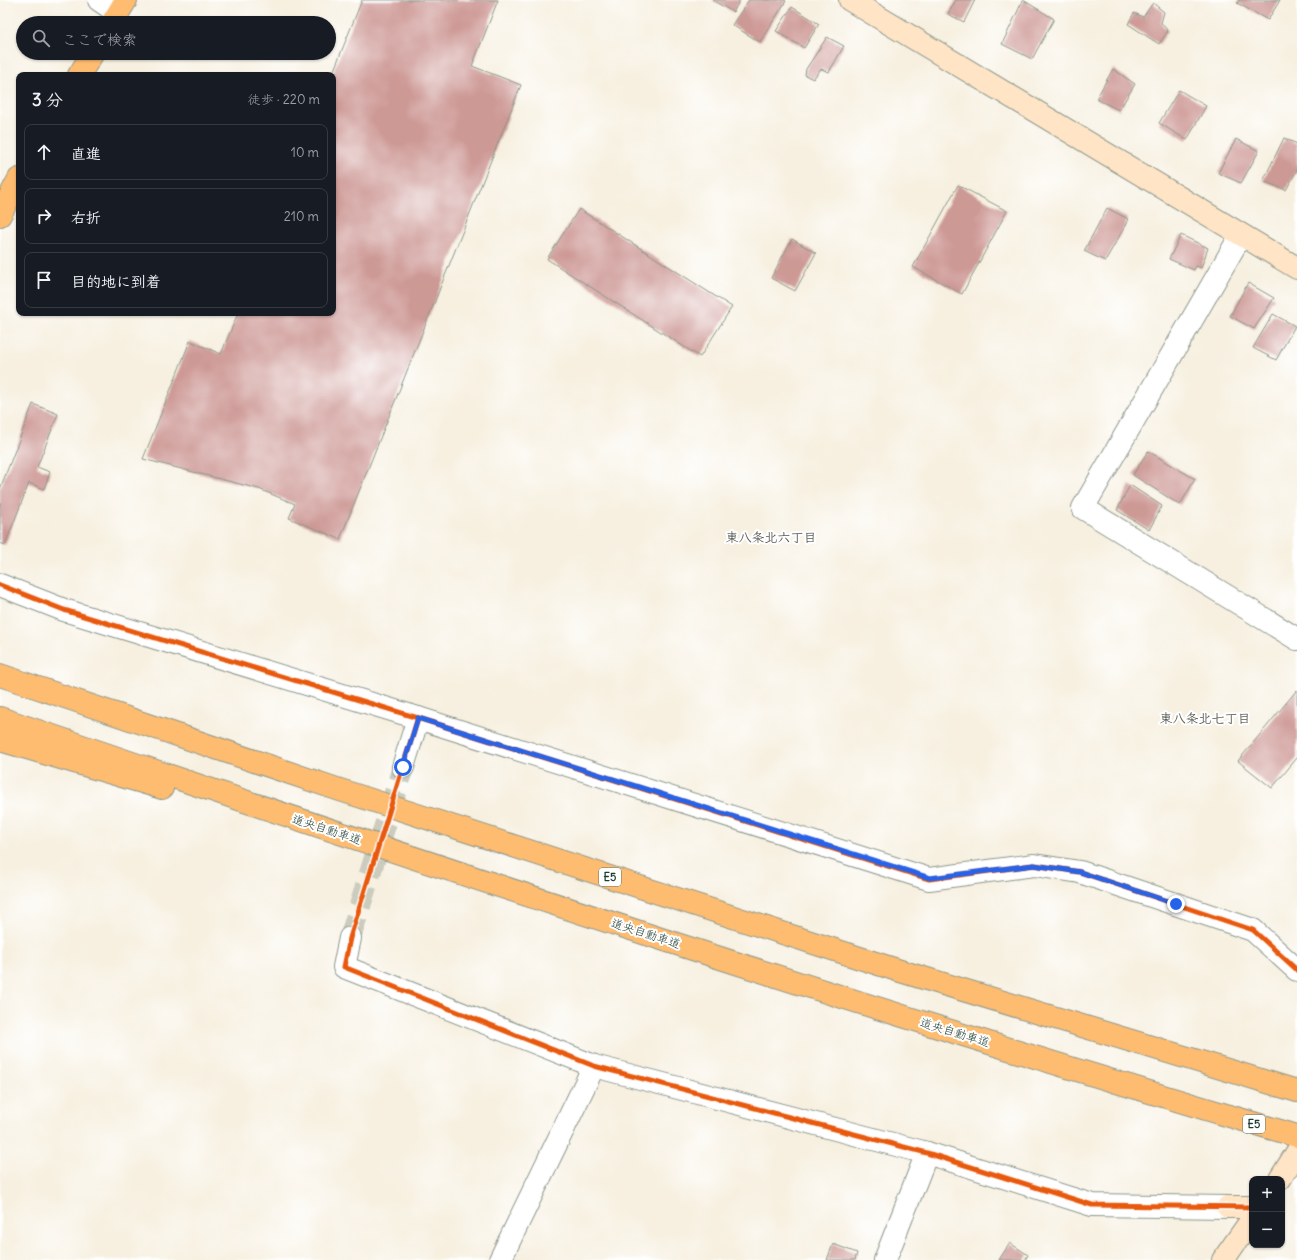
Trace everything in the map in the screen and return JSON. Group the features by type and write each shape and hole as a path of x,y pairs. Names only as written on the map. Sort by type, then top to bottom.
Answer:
{"main road":[{"path":"81,72 89,60"},
{"path":"0,215 16,185"},
{"name":"E5","path":"0,675 344,791 890,968 1297,1091"},
{"name":"道央自動車道","path":"0,718 324,829 884,1011 1297,1136"},
{"path":"0,740 185,795 324,829"}],"street":[{"path":"99,0 119,12"},
{"path":"850,0 1297,268"},
{"path":"1241,235 1083,508 1297,639"},
{"path":"0,586 64,610 418,718 930,878 1034,865 1080,872 1253,930 1297,970"},
{"path":"403,767 418,718"},
{"path":"350,938 344,967 594,1066 927,1153 1092,1205 1249,1207"},
{"path":"500,1260 594,1066"},
{"path":"1286,1181 1297,1152"},
{"path":"885,1260 927,1153"},
{"path":"1223,1260 1249,1223"}],"building":[{"path":"362,0 498,0 472,66 521,85 340,539 289,518 295,504 259,489 143,459 190,341 221,354 237,316 336,316 336,72 333,72"},
{"path":"712,0 740,0 733,12"},
{"path":"749,0 786,1 760,42 732,25"},
{"path":"956,0 975,0 964,22 948,14"},
{"path":"1023,0 1054,19 1032,59 1002,44"},
{"path":"1239,0 1280,0 1268,20 1237,3"},
{"path":"1153,3 1164,12 1161,23 1168,31 1159,44 1128,24 1134,13 1143,17"},
{"path":"792,7 819,24 804,48 776,31"},
{"path":"827,37 844,46 829,72 821,69 813,79 805,75 806,69"},
{"path":"1113,69 1135,84 1119,110 1096,99"},
{"path":"1179,90 1206,106 1187,140 1159,123"},
{"path":"1284,138 1297,144 1297,170 1286,190 1263,181"},
{"path":"1236,139 1259,151 1241,183 1218,173"},
{"path":"958,185 1007,211 962,294 913,267"},
{"path":"1107,208 1128,219 1105,261 1084,251"},
{"path":"579,209 732,307 700,357 547,259"},
{"path":"1181,235 1208,248 1201,268 1196,266 1194,270 1169,259"},
{"path":"792,239 816,253 795,291 771,278"},
{"path":"1248,283 1274,298 1254,329 1230,316"},
{"path":"1273,314 1295,326 1276,360 1253,348"},
{"path":"33,404 58,414 37,467 50,472 44,489 29,483 5,545 0,543 0,489"},
{"path":"1148,451 1195,479 1180,505 1133,475"},
{"path":"1130,485 1162,506 1149,530 1117,510"},
{"path":"1297,690 1297,758 1272,788 1238,761"},
{"path":"1010,1243 1028,1255 1025,1260 999,1260"},
{"path":"833,1244 857,1253 855,1260 827,1260"}],"tunnel":[{"path":"350,938 403,767"}],"cycle path":[{"path":"0,585 64,610 418,718 929,879 1034,865 1080,872 1253,930 1297,970"},
{"path":"418,718 350,938 344,967 594,1066 927,1153 1092,1205 1249,1207"}],"district":[{"name":"東八条北六丁目","path":"771,537"},
{"name":"東八条北七丁目","path":"1205,718"}],"route":[{"path":"403,767 418,718 930,878 1034,865 1080,872 1176,904"}]}
